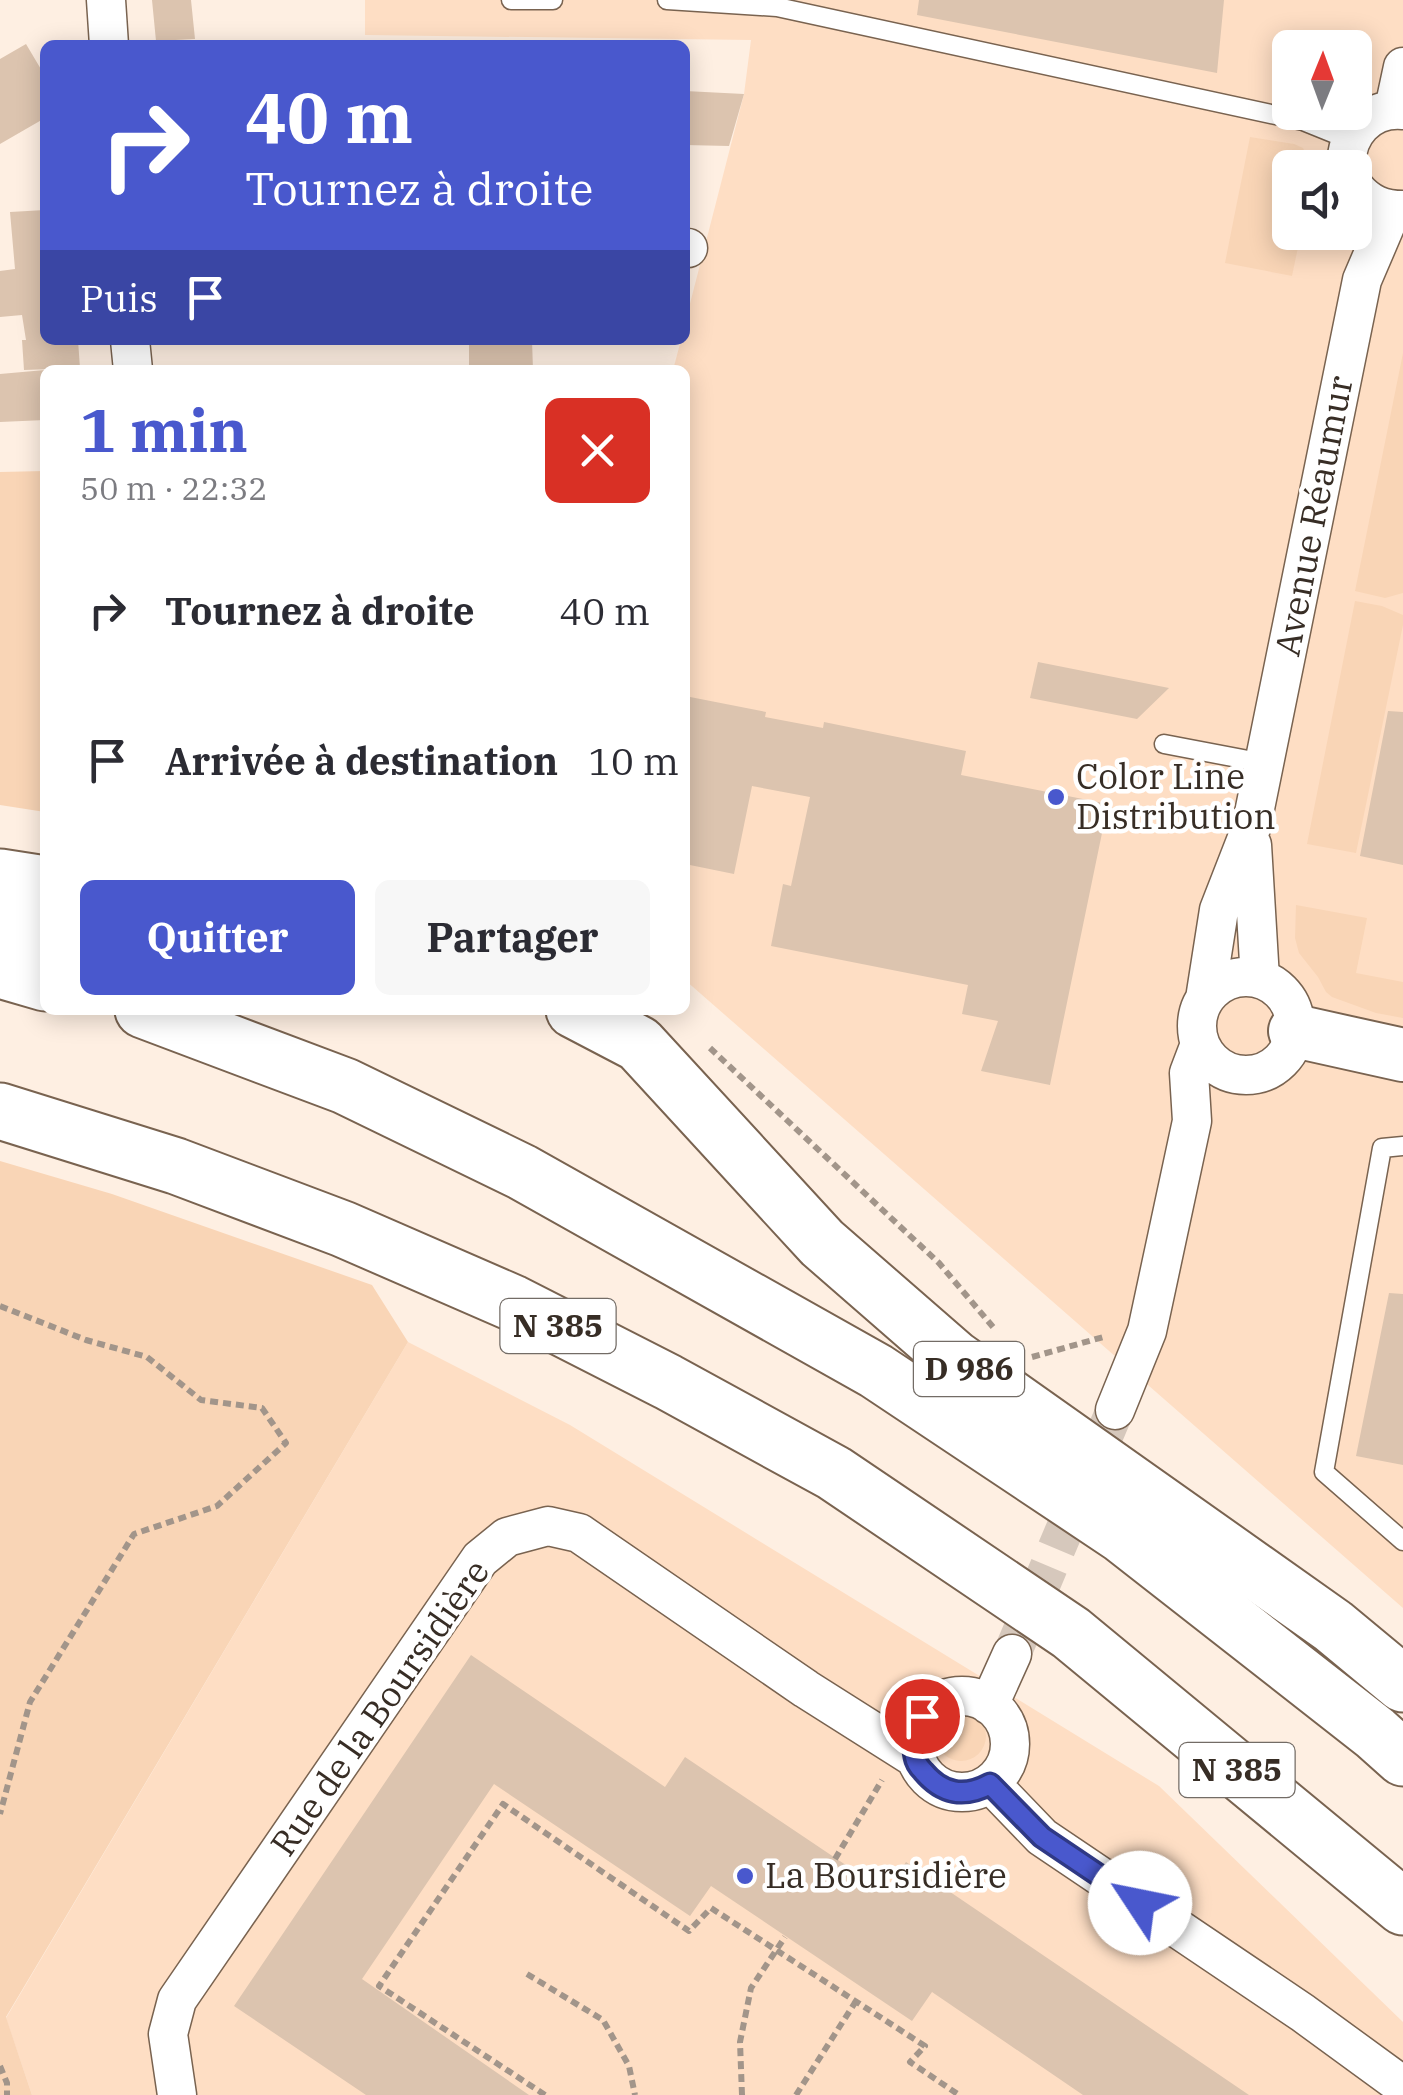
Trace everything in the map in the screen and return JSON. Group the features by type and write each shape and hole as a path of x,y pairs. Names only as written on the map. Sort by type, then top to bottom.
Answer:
{"main road":[{"path":"0,877 40,883"},
{"path":"0,925 40,937"},
{"path":"0,970 40,981"},
{"path":"156,1015 345,1086 522,1172 876,1372 1122,1535 1403,1758"},
{"name":"D 986","path":"584,1015 639,1044 822,1243 954,1358 1333,1626 1403,1684"},
{"path":"1295,1032 1403,1055"},
{"name":"N 385","path":"0,1111 176,1166 360,1236 512,1303 834,1473 1071,1633 1403,1908"}],"street":[{"path":"106,0 109,40"},
{"path":"1349,150 1356,128 1367,118 1399,110 1403,67"},
{"path":"1372,204 1398,210"},
{"name":"Avenue Réaumur","path":"1206,999 1220,910 1252,828 1362,280 1398,210"},
{"name":"Avenue Réaumur","path":"1252,828 1260,979"},
{"path":"1260,979 1272,985 1290,1005 1295,1032 1291,1047 1268,1070 1236,1074 1209,1058 1200,1044 1199,1013 1216,988 1230,980 1260,979"},
{"path":"1114,1410 1147,1331 1192,1121 1190,1073 1200,1044"},
{"path":"1192,1121 1226,1097 1236,1074"},
{"name":"Rue de la Boursidière","path":"177,2095 168,2034 177,2000 480,1559 507,1536 548,1526 579,1533 908,1754 934,1784 966,1792 990,1784"},
{"path":"990,1705 1012,1654"},
{"path":"908,1754 922,1716 935,1704 964,1696 990,1705 1003,1720 1010,1747 1004,1767 990,1784 1042,1837 1403,2086"}],"lane":[{"path":"511,0 553,0"},
{"path":"667,0 777,7 1303,121 1343,150"},
{"path":"1164,744 1264,763"},
{"path":"1403,1146 1382,1148 1324,1472 1403,1542"}],"path":[{"path":"707,1046 940,1263 998,1332"},
{"path":"0,1306 86,1340 146,1358 201,1400 262,1408 286,1444 217,1506 134,1534 30,1702 0,1814"},
{"path":"1021,1360 1110,1335"},
{"path":"835,1858 908,1754"},
{"path":"546,2095 378,1986 503,1804 688,1931 711,1908 925,2046 910,2062 959,2095"},
{"path":"742,2095 740,2042 751,1988 786,1937"},
{"path":"527,1974 602,2020 629,2066 636,2095"},
{"path":"796,2095 856,2001"},
{"path":"0,2066 7,2095"}],"shaded area":[{"path":"365,0 1403,0 1403,1608 690,984 690,365 674,365 680,345 690,345 690,304 744,94 751,40 365,35"},
{"path":"1250,137 1303,148 1272,150 1272,250 1297,250 1292,276 1225,263"},
{"path":"1403,353 1403,593 1385,598 1355,591"},
{"path":"40,471 40,811 0,805 0,472"},
{"path":"1355,601 1403,615 1356,853 1307,844"},
{"path":"1296,905 1367,918 1356,973 1403,982 1403,1018 1376,1013 1326,992 1299,953 1295,938"},
{"path":"0,1161 112,1194 372,1285 408,1342 6,2017 32,2095 0,2095"},
{"path":"408,1342 570,1425 1159,1786 1403,2022 1403,2095 32,2095 6,2018"},
{"path":"961,1711 979,1718 986,1736 979,1754 961,1761 943,1754 936,1736 943,1718"}],"building":[{"path":"152,0 191,0 195,39 156,40"},
{"path":"919,0 1224,0 1217,73 917,15"},
{"path":"26,44 40,68 40,121 0,144 0,59"},
{"path":"690,91 744,94 729,146 690,145"},
{"path":"40,210 40,345 78,345 80,365 40,365 40,369 24,370 22,340 26,340 22,315 0,317 0,271 15,269 10,212"},
{"path":"469,345 532,345 533,365 469,365"},
{"path":"40,370 40,420 0,422 0,374"},
{"path":"1038,662 1169,688 1137,719 1030,698"},
{"path":"690,697 766,712 765,717 823,728 824,722 966,751 961,775 1108,804 1050,1085 981,1071 998,1021 962,1014 968,985 771,946 783,884 791,886 810,797 752,786 734,874 690,865"},
{"path":"1388,711 1403,712 1403,865 1360,856"},
{"path":"1389,1293 1403,1294 1403,1465 1356,1456"},
{"name":"La Boursidière","path":"471,1655 665,1787 685,1757 886,1892 906,1862 1249,2095 1083,2095 932,1992 912,2021 711,1886 690,1916 494,1784 362,1979 529,2095 366,2095 234,2006"}],"tunnel":[{"path":"1012,1654 1115,1410"}],"place":[{"name":"Color Line Distribution","path":"1056,797"},
{"name":"La Boursidière","path":"745,1876"}],"route":[{"path":"922,1716 916,1730 915,1758 934,1784 966,1792 990,1784 1042,1837 1140,1903"}]}
